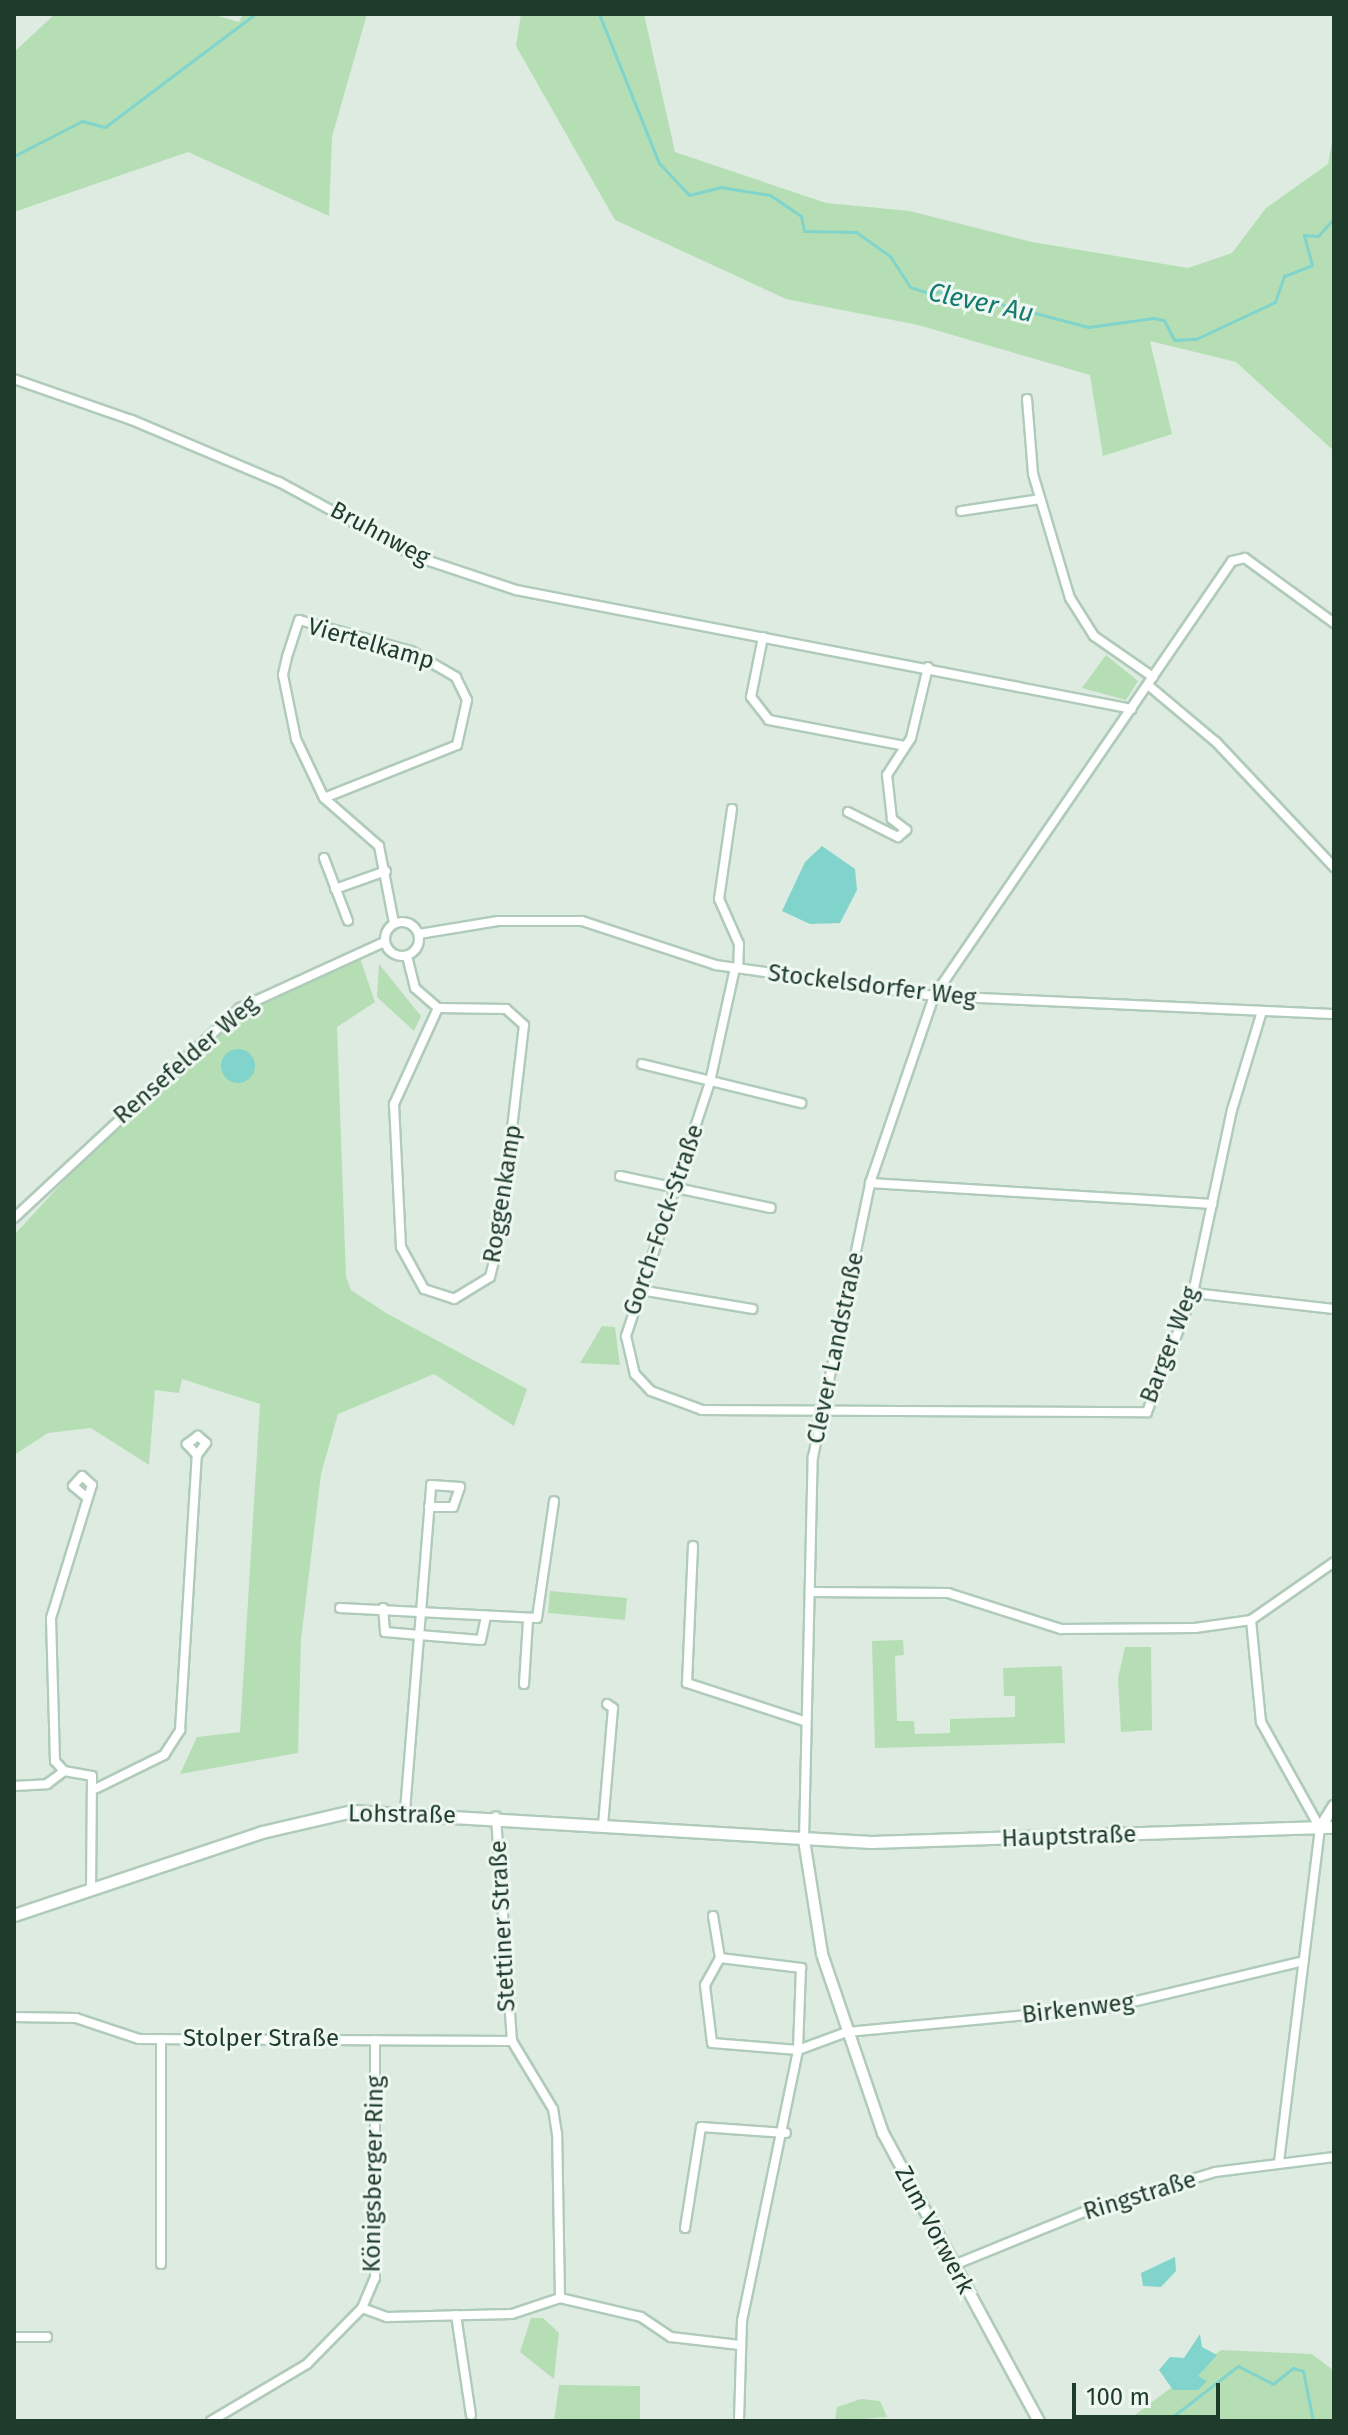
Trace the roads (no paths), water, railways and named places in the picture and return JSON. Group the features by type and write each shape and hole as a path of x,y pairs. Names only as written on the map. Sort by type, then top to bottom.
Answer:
{"main road":[{"name":"Lohstraße","path":"14,1915 293,1823 352,1811 405,1811 804,1840"},
{"name":"Hauptstraße","path":"804,1840 1334,1827"}],"street":[{"name":"Bruhnweg","path":"14,379 279,482 417,557 547,598 928,667 1132,709"},
{"path":"1027,399 1040,499 1056,560 1086,623 1216,742 1334,867"},
{"path":"961,511 1040,499"},
{"name":"Clever Landstraße","path":"847,2032 813,1917 804,1840 804,1721 820,1410 870,1183 934,996 1232,561 1245,558 1334,623"},
{"name":"Viertelkamp","path":"324,798 450,751 467,700 456,677 411,651 299,620 283,675 296,739 324,798 371,835 386,871 394,923"},
{"path":"763,637 751,697 769,720 905,746"},
{"path":"886,831 892,819 887,775 905,746 928,667"},
{"path":"732,809 719,899 739,944 737,968"},
{"path":"848,812 898,837 906,830 892,819"},
{"path":"324,858 348,921"},
{"path":"335,889 386,871"},
{"name":"Stockelsdorfer Weg","path":"419,934 498,921 582,921 737,968 934,996 1334,1014"},
{"path":"407,956 395,955 384,942 394,923 406,922 419,934 407,956 415,988 438,1008"},
{"name":"Rensefelder Weg","path":"14,1218 240,1008 384,942"},
{"name":"Gorch-Fock-Straße","path":"737,968 710,1082 626,1336 635,1374 651,1391 702,1410 820,1410"},
{"name":"Roggenkamp","path":"438,1008 506,1009 524,1025 496,1253 490,1277 454,1299 414,1277 401,1247 395,1169 394,1104 438,1008"},
{"name":"Barger Weg","path":"820,1410 1147,1412 1193,1293 1212,1204 1262,1011"},
{"path":"642,1064 801,1103"},
{"path":"620,1176 771,1208"},
{"path":"870,1183 1212,1204"},
{"path":"640,1290 752,1309"},
{"path":"1193,1293 1334,1309"},
{"path":"97,1788 164,1755 180,1730 197,1455"},
{"path":"405,1811 429,1507 436,1481 460,1487 453,1507 429,1507"},
{"path":"64,1771 55,1761 51,1618 84,1495"},
{"path":"340,1608 383,1608 528,1620 544,1609 554,1501"},
{"path":"693,1546 687,1683 804,1721"},
{"path":"810,1592 948,1593 1061,1629 1251,1620 1334,1562"},
{"path":"383,1608 385,1632 481,1640 486,1616"},
{"path":"524,1684 528,1620"},
{"path":"1251,1620 1261,1722 1320,1828"},
{"path":"603,1825 613,1708 607,1704"},
{"path":"14,1786 47,1784 64,1771 85,1772 97,1788 91,1890"},
{"path":"1279,2160 1320,1828 1334,1806"},
{"name":"Stettiner Straße","path":"496,1817 512,2041 553,2109 560,2298"},
{"path":"713,1916 720,1958 705,1985 712,2043 798,2050 847,2032"},
{"path":"720,1958 801,1968 798,2050 786,2133 740,2345 739,2421"},
{"name":"Birkenweg","path":"847,2032 1112,2007 1304,1961"},
{"name":"Stolper Straße","path":"14,2017 76,2018 161,2039 512,2041"},
{"name":"Zum Vorwerk","path":"847,2032 883,2133 1039,2421"},
{"path":"161,2039 161,2264"},
{"name":"Königsberger Ring","path":"211,2421 287,2379 362,2308 378,2249 375,2040"},
{"path":"685,2228 701,2127 786,2133"},
{"name":"Ringstraße","path":"954,2265 1086,2211 1279,2160 1334,2157"},
{"path":"362,2308 387,2317 456,2315 540,2310 560,2298 641,2317 671,2337 740,2345"},
{"path":"456,2315 471,2415"},
{"path":"14,2337 47,2337"}],"water":[{"path":"822,846 855,869 857,890 840,923 810,924 782,911 805,862"},
{"path":"238,1049 250,1054 255,1066 250,1078 238,1083 226,1078 221,1066 226,1054"},
{"path":"1175,2257 1176,2271 1161,2287 1143,2286 1141,2273"},
{"path":"1200,2334 1202,2347 1217,2355 1198,2376 1207,2381 1198,2390 1173,2390 1159,2370 1170,2357 1184,2358"}],"waterway":[{"path":"14,156 82,121 105,127 255,14"},
{"name":"Clever Au","path":"599,14 659,163 689,195 720,187 770,195 801,216 804,231 856,232 890,256 910,287 928,293 950,291 1088,327 1153,318 1164,320 1174,340 1196,339 1275,302 1284,276 1312,265 1304,235 1318,236 1334,218"},
{"path":"1167,2421 1238,2366 1273,2384 1293,2368 1303,2371 1313,2421"}]}
